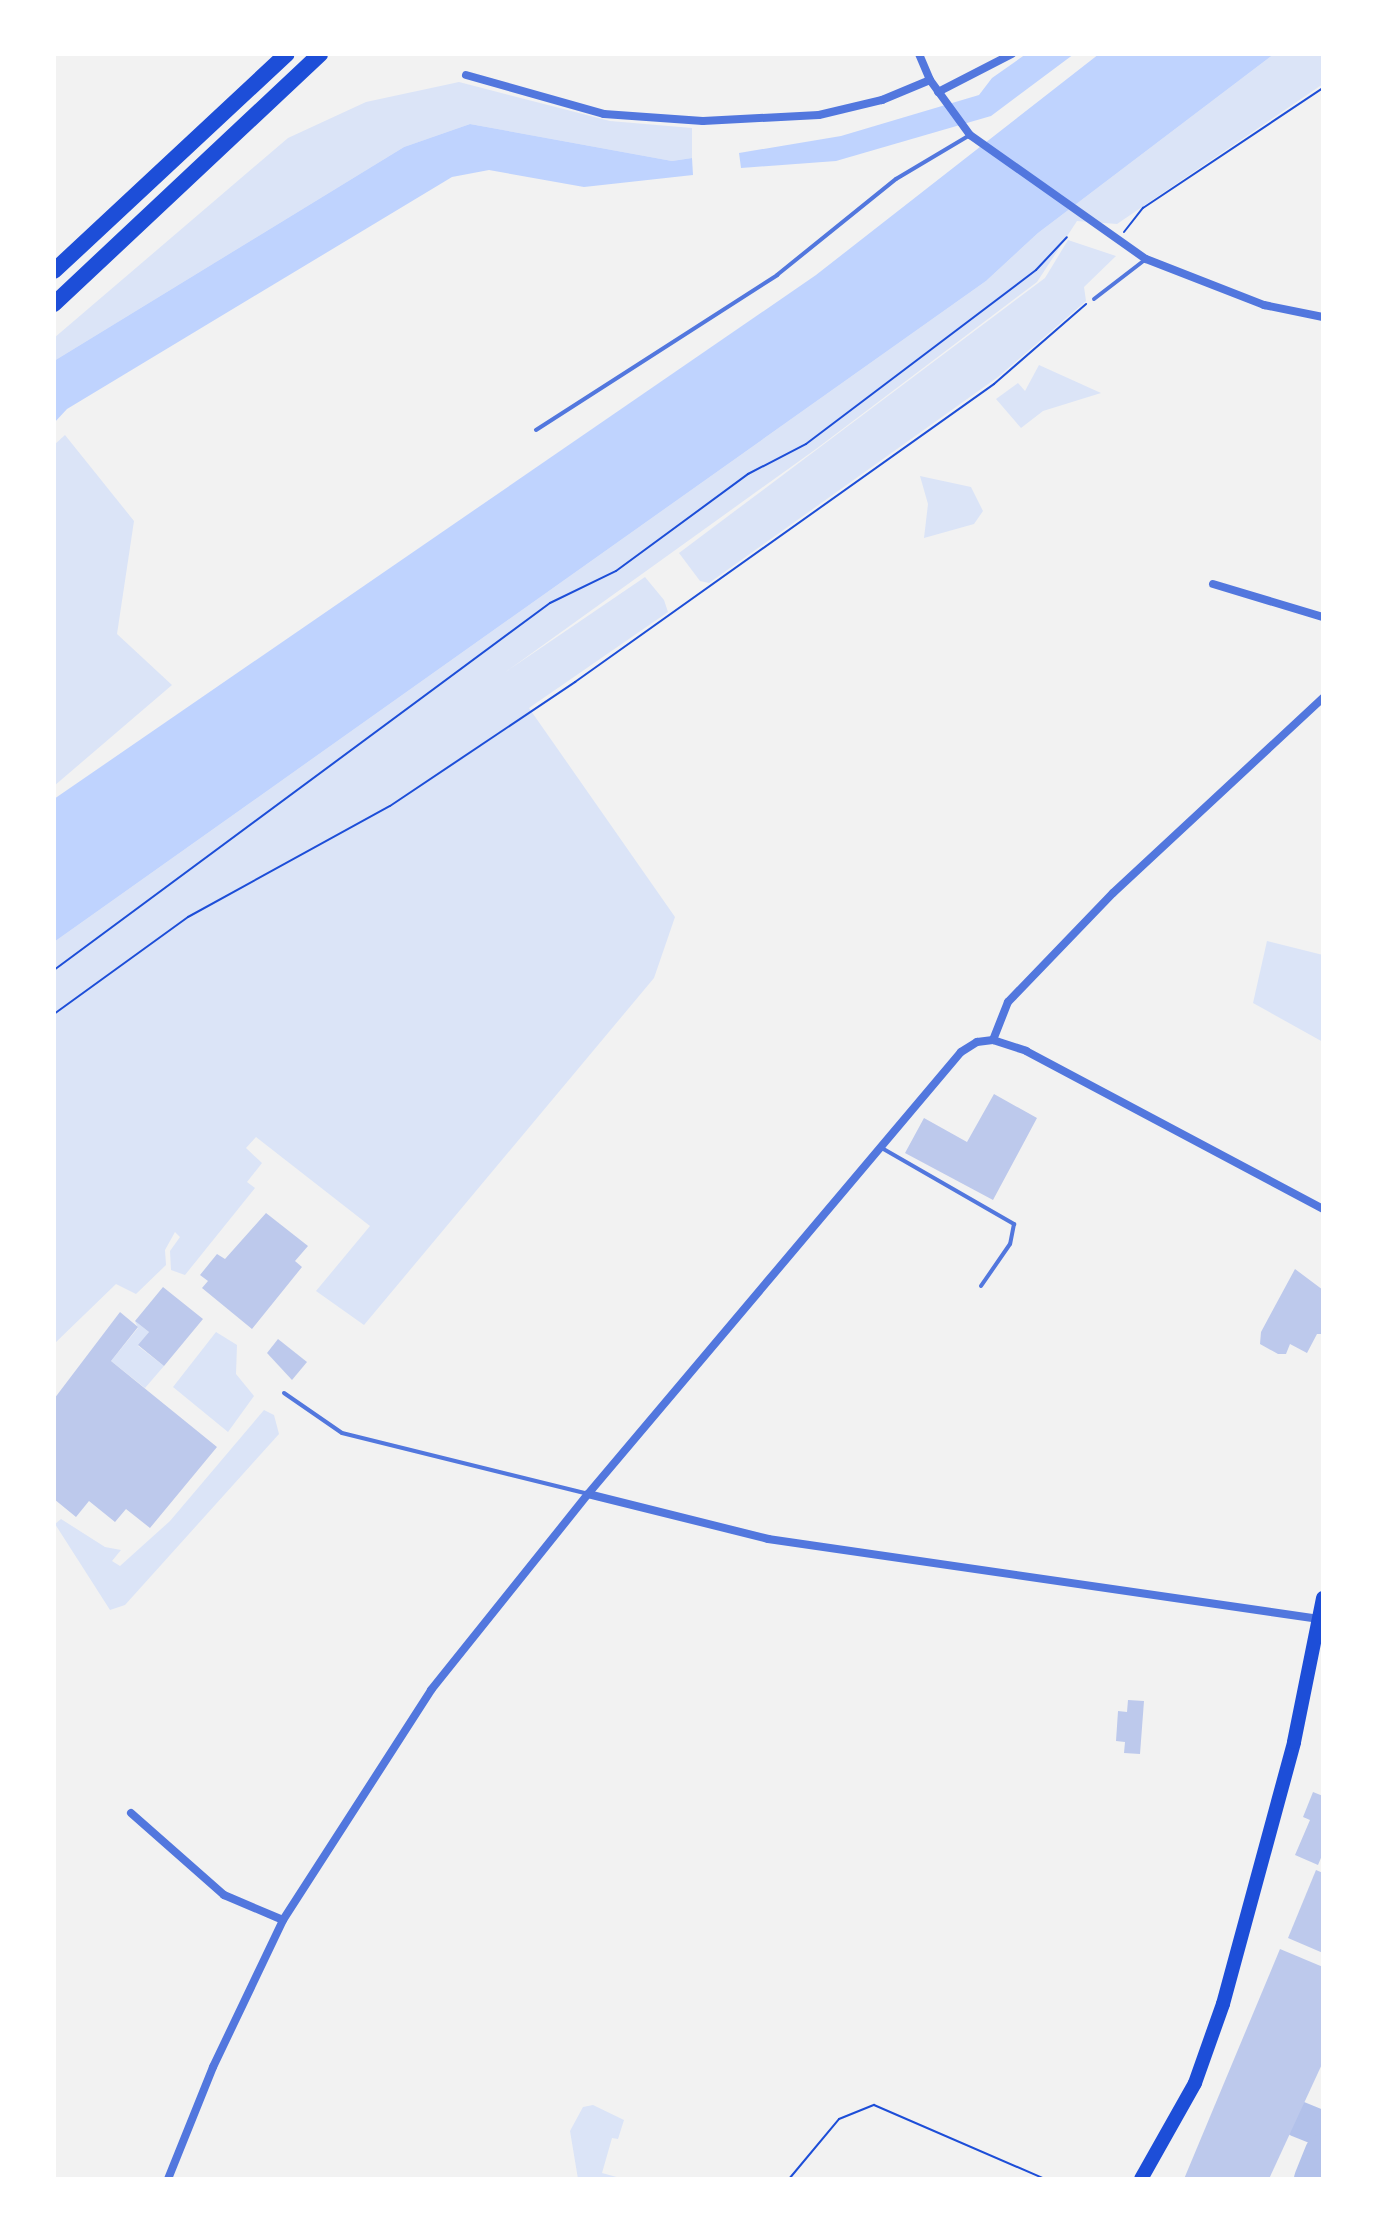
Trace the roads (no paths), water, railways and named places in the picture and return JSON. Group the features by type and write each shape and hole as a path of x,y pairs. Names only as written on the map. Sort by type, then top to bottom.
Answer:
{"highway":[{"path":"54,271 287,54"},
{"path":"54,304 320,54"}],"main road":[{"path":"1141,2179 1195,2083 1223,2004 1294,1742 1323,1598"}],"street":[{"path":"919,54 930,80 971,134 1146,259 1264,305 1323,317"},
{"path":"938,92 1012,54"},
{"path":"466,75 604,114 703,121 819,115 882,100 930,80"},
{"path":"1213,584 1323,617"},
{"path":"993,1040 1008,1002 1113,893 1323,698"},
{"path":"168,2179 213,2067 283,1920 431,1690 588,1494 878,1146 961,1052 977,1042 993,1040 1026,1051 1322,1208"},
{"path":"588,1494 768,1539 1319,1619"},
{"path":"131,1813 224,1895 283,1920"}],"lane":[{"path":"536,430 777,275 896,179 971,134"},
{"path":"1094,299 1146,259"},
{"path":"878,1146 1014,1224 1010,1244 981,1286"},
{"path":"284,1393 342,1433 588,1494"}],"water":[{"path":"1026,54 1074,54 991,116 836,161 741,168 739,153 841,136 979,95 992,78"},
{"path":"1099,54 1274,54 1038,233 986,281 54,942 54,799 816,275"},
{"path":"470,124 672,161 692,158 693,175 584,187 489,170 452,177 67,409 54,423 54,361 404,147"}]}
